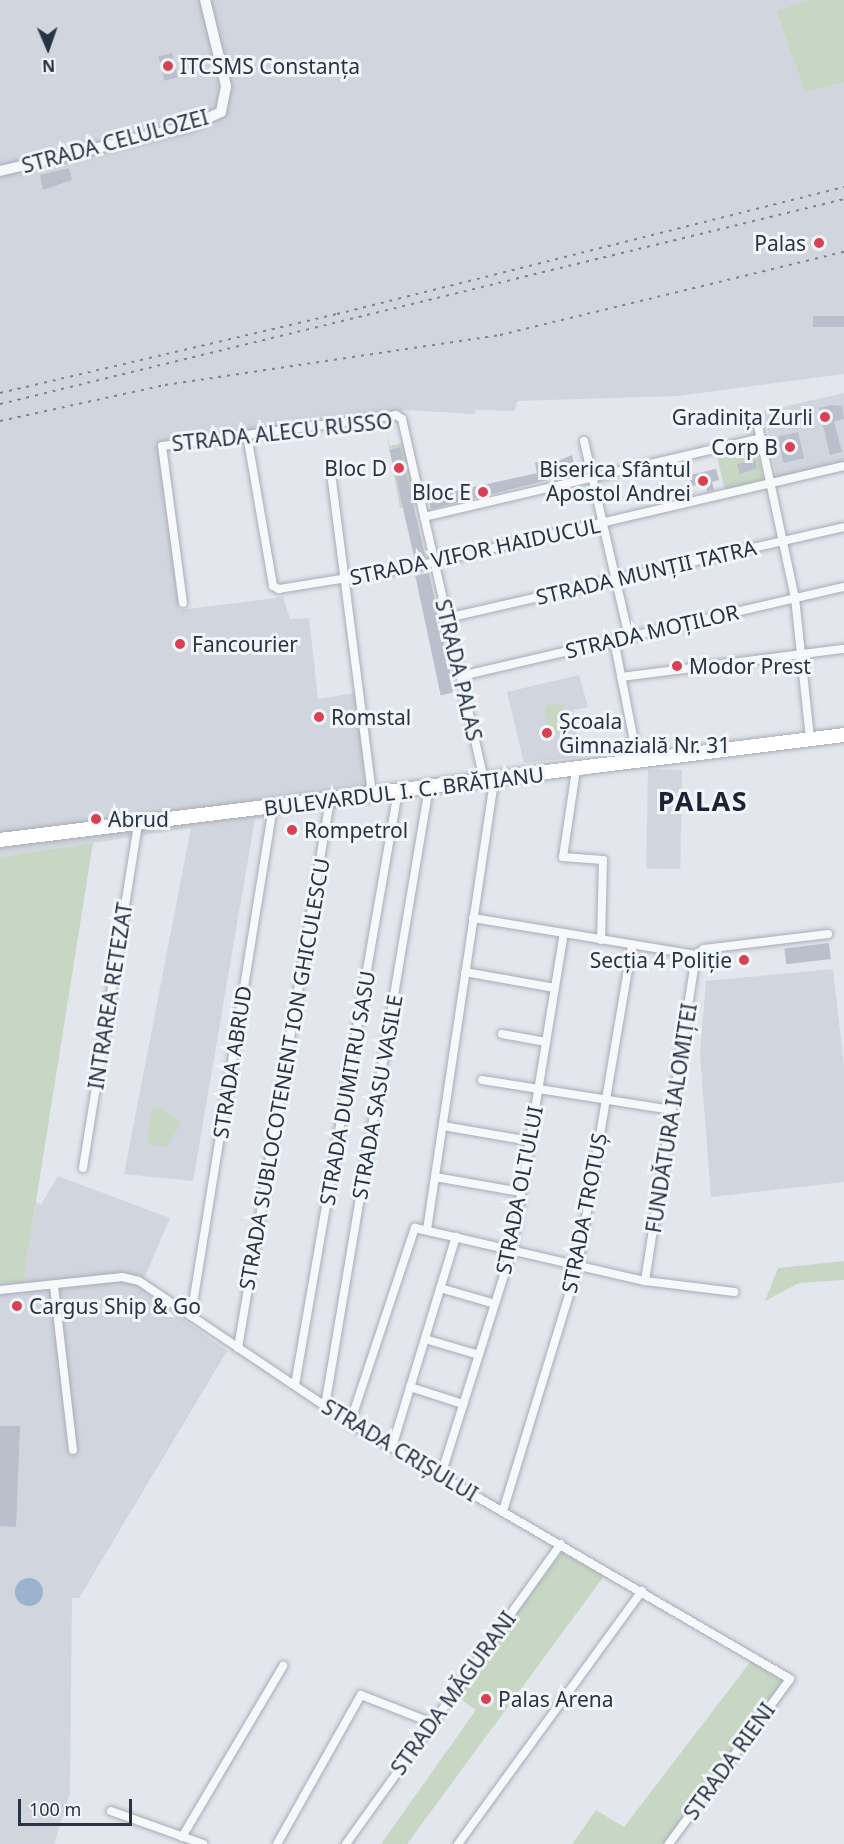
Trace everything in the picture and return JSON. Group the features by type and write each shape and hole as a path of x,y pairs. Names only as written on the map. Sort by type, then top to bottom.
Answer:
{"main road":[{"name":"BULEVARDUL I. C. BRĂTIANU","path":"4,840 844,735"}],"street":[{"name":"STRADA CELULOZEI","path":"0,171 191,126 221,112 226,86 205,0"},
{"name":"STRADA ALECU RUSSO","path":"183,603 162,446 396,415 402,419"},
{"name":"STRADA PALAS","path":"402,419 447,618 489,780"},
{"path":"757,421 795,598 810,740"},
{"name":"STRADA VIFOR HAIDUCUL","path":"247,435 273,586 279,589 435,562 844,466"},
{"path":"424,517 760,438"},
{"path":"584,441 629,637"},
{"path":"332,481 372,795"},
{"name":"STRADA MUNȚII TATRA","path":"447,618 844,527"},
{"name":"STRADA MOȚILOR","path":"461,676 844,587"},
{"path":"614,640 638,761"},
{"path":"621,677 844,649"},
{"path":"576,770 563,857 603,860 601,940"},
{"path":"427,1230 473,918 489,780"},
{"name":"STRADA SASU VASILE","path":"325,1406 429,788"},
{"name":"STRADA DUMITRU SASU","path":"295,1385 398,791"},
{"name":"STRADA SUBLOCOTENENT ION GHICULESCU","path":"238,1348 330,800"},
{"name":"STRADA ABRUD","path":"191,1316 273,807"},
{"name":"INTRAREA RETEZAT","path":"83,1168 138,824"},
{"path":"473,918 696,955 704,949 828,934"},
{"name":"STRADA OLTULUI","path":"441,1475 512,1250 564,933"},
{"name":"STRADA TROTUȘ","path":"503,1511 578,1265 632,945"},
{"name":"FUNDĂTURA IALOMIȚEI","path":"645,1281 696,955"},
{"path":"465,972 555,988"},
{"path":"502,1034 546,1042"},
{"path":"482,1080 672,1110"},
{"path":"442,1126 530,1141"},
{"path":"435,1177 521,1192"},
{"path":"350,1423 415,1228 645,1281 734,1292"},
{"path":"392,1447 456,1237"},
{"name":"STRADA CRIȘULUI","path":"0,1290 130,1278 191,1316 350,1423 790,1679"},
{"path":"54,1286 73,1450"},
{"path":"440,1288 495,1305"},
{"path":"425,1339 479,1355"},
{"path":"410,1387 463,1404"},
{"name":"STRADA MĂGURANI","path":"346,1844 430,1722 561,1544"},
{"path":"458,1844 642,1591"},
{"path":"182,1837 283,1666"},
{"name":"STRADA RIENI","path":"669,1844 790,1679"},
{"path":"277,1844 361,1695 430,1722"},
{"path":"111,1811 203,1844"}],"shaded area":[{"path":"0,0 808,0 776,11 805,92 844,83 844,374 677,396 517,401 515,411 476,410 475,414 405,410 159,443 179,610 283,597 290,619 309,618 318,699 355,693 369,805 255,819 193,1181 124,1174 191,828 0,857"},
{"path":"844,393 844,462 777,478 764,411"},
{"name":"Școala Gimnazială Nr. 31","path":"579,675 588,707 573,710 580,757 524,763 507,692"},
{"path":"648,769 682,770 680,869 646,868"},
{"path":"833,969 844,1066 844,1182 711,1197 700,1055 706,981"},
{"path":"58,1176 170,1218 140,1288 227,1351 79,1598 72,1598 70,1793 54,1844 0,1844 0,1282 23,1283 36,1202 41,1205"}],"green space":[{"path":"808,0 844,0 844,83 805,92 776,11"},
{"path":"387,436 390,446 403,443 417,504 400,508 391,456 402,506 413,503 400,447 389,449"},
{"path":"756,447 764,481 725,490 717,456"},
{"path":"563,704 565,732 547,733 545,705"},
{"path":"93,843 23,1283 0,1282 0,857"},
{"path":"160,1107 181,1123 166,1148 148,1143 147,1138 153,1108"},
{"path":"844,1261 844,1280 799,1283 765,1301 778,1268"},
{"name":"Palas Arena","path":"562,1552 604,1576 407,1844 381,1844 476,1710 455,1695"},
{"path":"751,1661 791,1686 675,1844 572,1844 596,1810 624,1827"}],"water":[{"path":"29,1578 39,1582 43,1592 39,1602 29,1606 19,1602 15,1592 19,1582"}],"building":[{"name":"ITCSMS Constanța","path":"172,53 178,77 164,81 158,56"},
{"path":"69,168 72,180 43,190 40,175"},
{"path":"813,316 844,316 844,327 813,327"},
{"path":"831,405 842,406 844,419 834,421 842,452 830,455 819,408"},
{"name":"Corp B","path":"798,432 804,458 784,463 778,437"},
{"path":"400,447 426,558 415,561 389,449"},
{"name":"Bloc E","path":"572,455 576,473 431,509 428,497 537,473 535,463 545,460 546,466"},
{"path":"755,460 757,468 740,474 737,464"},
{"name":"Biserica Sfântul Apostol Andrei","path":"716,469 719,480 712,482 714,490 707,491 706,483 692,486 689,475"},
{"path":"429,573 454,692 441,695 415,576"},
{"path":"829,943 831,959 786,964 784,948"},
{"path":"0,1426 20,1426 16,1527 0,1526"}],"railway":[{"path":"0,393 337,314 844,187"},
{"path":"0,404 844,199"},
{"path":"0,421 165,385 500,335 844,252"}],"place":[{"name":"ITCSMS Constanța","path":"168,66"},
{"name":"Palas","path":"819,243"},
{"name":"Gradinița Zurli","path":"825,417"},
{"name":"Corp B","path":"790,447"},
{"name":"Bloc D","path":"399,468"},
{"name":"Biserica Sfântul Apostol Andrei","path":"703,481"},
{"name":"Bloc E","path":"483,492"},
{"name":"Fancourier","path":"180,644"},
{"name":"Modor Prest","path":"677,666"},
{"name":"Romstal","path":"319,717"},
{"name":"Școala Gimnazială Nr. 31","path":"547,733"},
{"name":"Abrud","path":"96,819"},
{"name":"Rompetrol","path":"292,830"},
{"name":"Secția 4 Poliție","path":"744,960"},
{"name":"Cargus Ship & Go","path":"17,1306"},
{"name":"Palas Arena","path":"486,1699"}],"district":[{"name":"PALAS","path":"703,801"}]}
